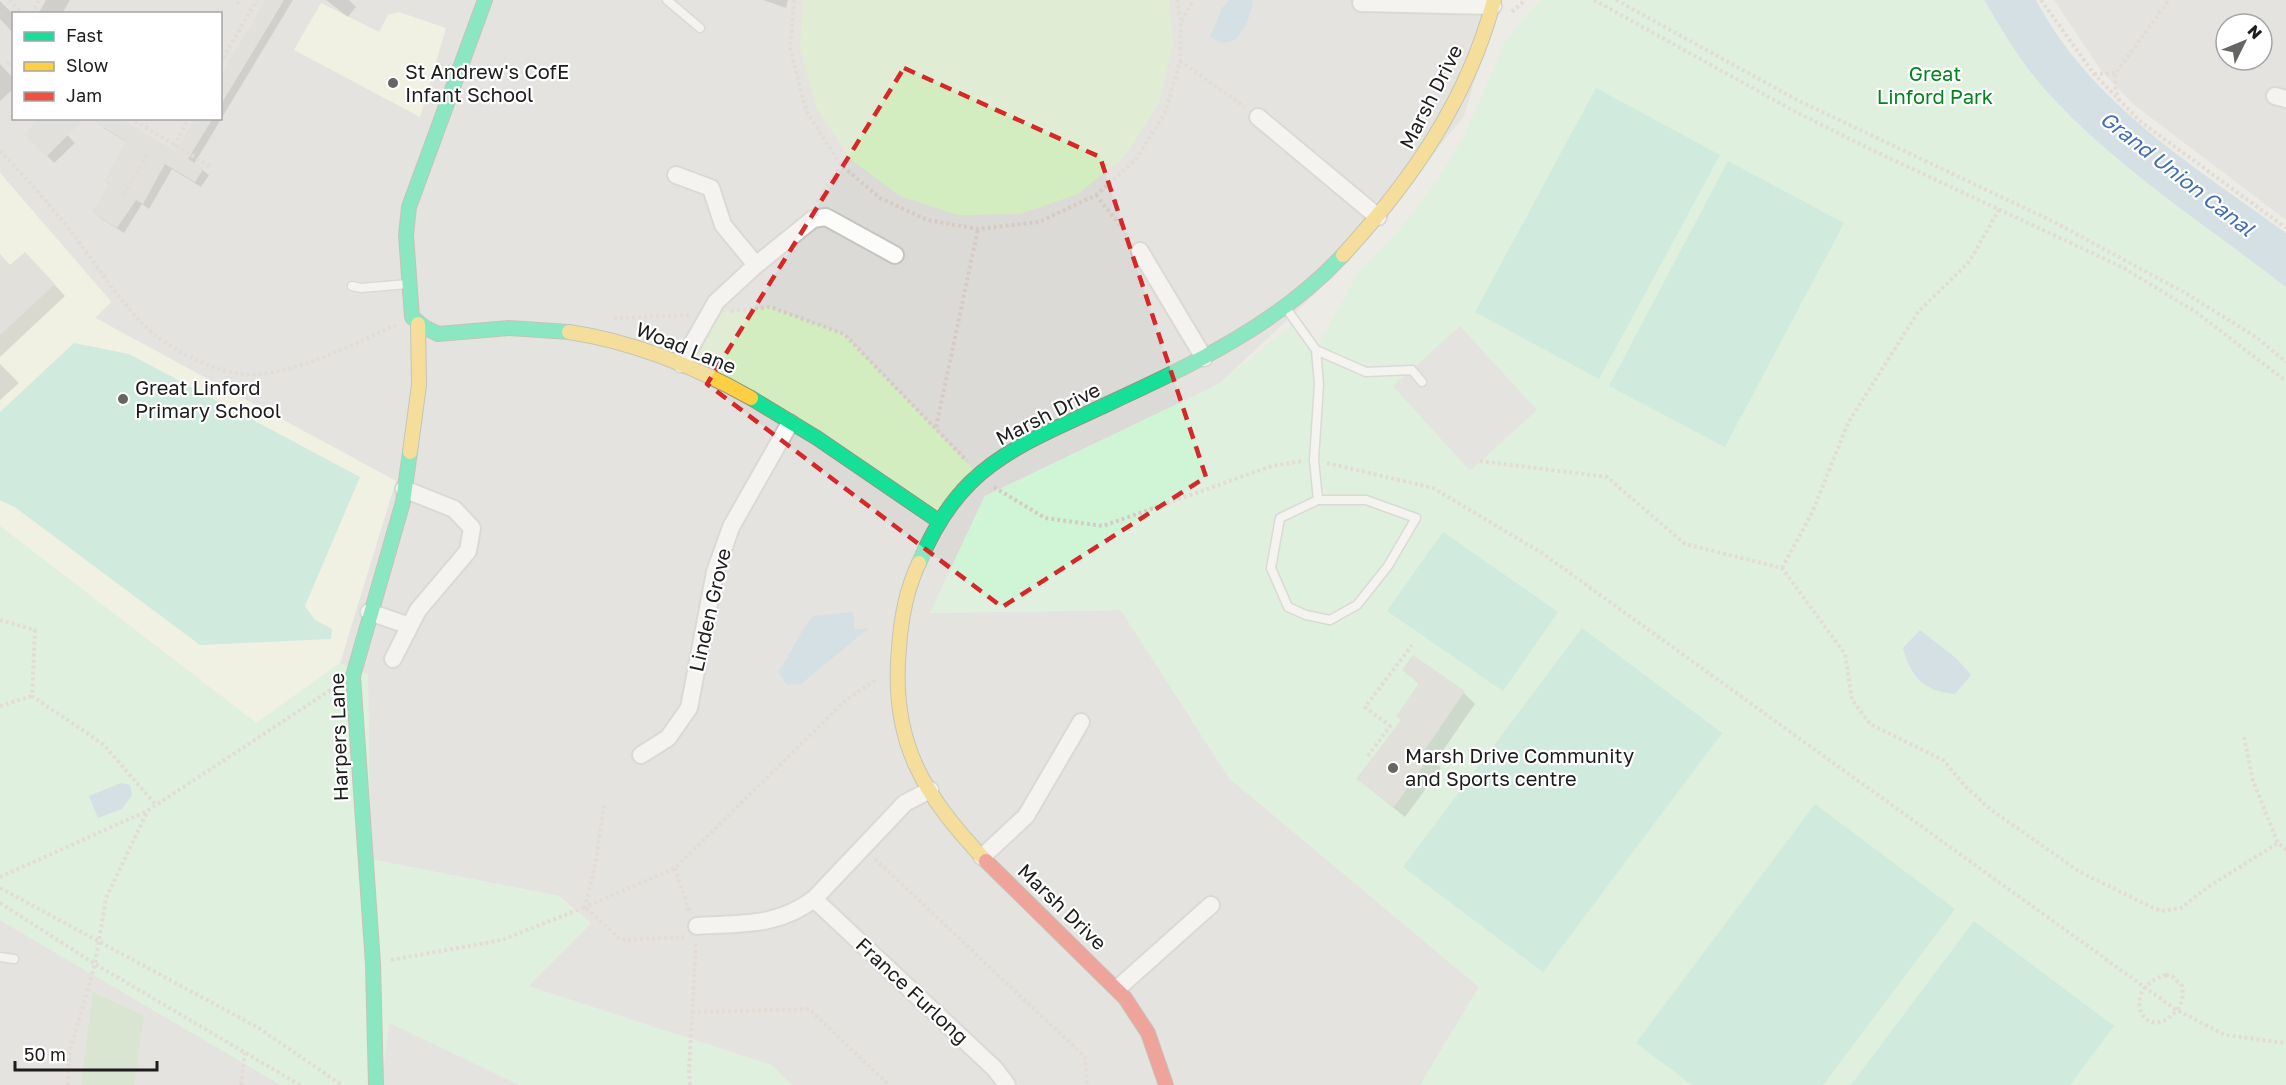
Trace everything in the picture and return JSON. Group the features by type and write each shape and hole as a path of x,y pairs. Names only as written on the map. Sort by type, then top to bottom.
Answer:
{"street":[{"name":"Harpers Lane","path":"376,1085 373,964 353,675 404,489 419,385 415,320 408,284 406,235 409,207 485,0"},
{"path":"1361,3 1493,3"},
{"name":"Marsh Drive","path":"1166,1085 1158,1054 1141,1020 1118,988 982,857 952,825 911,758 898,716 898,665 904,607 919,561 940,522 978,474 1025,443 1204,358 1286,308 1334,266 1378,217 1421,162 1448,118 1475,59 1493,3"},
{"path":"1258,117 1378,217"},
{"path":"676,175 711,188 723,225 756,265"},
{"path":"681,364 707,314 716,302 756,265 813,219 826,217 895,255"},
{"path":"1140,251 1204,358"},
{"name":"Woad Lane","path":"415,320 438,334 497,328 547,330 593,336 635,346 715,376 940,522"},
{"name":"Linden Grove","path":"641,755 668,738 689,708 714,572 731,527 790,423"},
{"path":"393,659 418,610 468,550 472,528 454,509 404,489"},
{"path":"369,612 410,626"},
{"path":"982,857 1026,816 1081,722"},
{"path":"697,931 770,921 796,912 814,899 904,803 930,790"},
{"name":"France Furlong","path":"814,899 995,1069 1007,1085"},
{"path":"1118,988 1211,905"}],"lane":[{"path":"667,0 700,28"},
{"path":"352,286 361,288 408,284"},
{"path":"1286,308 1316,350 1319,384 1314,460 1318,500"},
{"path":"1316,350 1366,372 1412,370 1422,382"},
{"path":"1318,500 1366,500 1416,518 1388,566 1357,605 1330,620 1306,615 1288,607 1271,568 1280,518 1318,500"},
{"path":"0,957 14,959"}],"path":[{"path":"9,0 21,12"},
{"path":"237,4 242,0"},
{"path":"222,60 257,0"},
{"path":"794,0 790,48 806,111 841,165 880,198 927,220 978,229 1039,222 1096,195 1136,159 1164,113 1180,61 1181,22 1177,0"},
{"path":"1181,22 1193,0"},
{"path":"1594,0 1794,111 2122,267 2178,301 2286,381"},
{"path":"1616,0 1797,100 2054,222 2095,244 2187,294 2256,337 2286,362"},
{"path":"2041,0 2094,74 2141,122 2286,228"},
{"path":"2120,102 2115,87 2116,74 2169,0"},
{"path":"7,64 12,60"},
{"path":"1180,61 1258,117"},
{"path":"2094,74 2116,74"},
{"path":"133,120 157,138 211,167"},
{"path":"174,146 188,120"},
{"path":"124,194 148,154"},
{"path":"1,155 61,218 140,321 190,358 224,372 258,375 294,368 332,356 415,320"},
{"path":"1096,195 1140,251"},
{"path":"1782,568 1812,513 1848,423 1918,312 1969,262 2000,208"},
{"path":"936,428 978,229"},
{"path":"612,318 707,314 770,306 844,334 978,474 1002,493 1045,518 1103,526 1272,466 1314,460 1433,488 1542,553 2177,1010 2225,1035 2285,1043"},
{"path":"1480,462 1607,477 1685,544 1782,568 1845,654 1852,700 1870,724 1943,760 1965,786 1990,809 2080,872 2161,911 2181,908 2278,843"},
{"path":"0,620 35,630 32,696"},
{"path":"1368,756 1390,726 1365,707 1412,645"},
{"path":"373,964 502,940 675,868 845,701 898,665"},
{"path":"0,878 147,811 353,675"},
{"path":"32,696 103,744 156,805"},
{"path":"0,706 32,696"},
{"path":"2244,737 2253,781 2278,843 2286,850"},
{"path":"585,907 595,866 604,805"},
{"path":"68,1085 69,1054 95,964 106,898 147,811"},
{"path":"863,847 1085,1057 1087,1085"},
{"path":"675,868 697,931 690,1085"},
{"path":"0,888 257,1027 342,1085"},
{"path":"0,903 95,964 300,1085"},
{"path":"585,907 621,940 697,931"},
{"path":"2172,976 2182,986 2184,994 2177,1010 2161,1023 2144,1019 2137,1007 2145,988 2157,977 2172,976"},
{"path":"692,1012 809,1009 889,1085"},
{"path":"241,1085 245,1053"}],"highlighted area":[{"path":"904,68 1100,157 1206,477 1002,607 707,384"}],"shaded area":[{"path":"0,0 1499,0 1464,116 1333,277 1219,384 985,496 930,613 1121,610 1229,778 1479,987 1420,1085 792,1085 771,1065 528,986 591,923 559,896 370,859 368,675 340,663 395,481 94,317 111,301 0,173"},
{"path":"44,0 246,0 222,43 222,12 37,12"},
{"path":"2054,0 2286,0 2286,220 2133,104 2102,72"},
{"name":"St Andrew's CofE Infant School","path":"321,3 379,32 388,15 399,12 446,28 420,117 294,50"},
{"name":"Great Linford Primary School","path":"0,173 111,302 95,318 396,481 340,663 257,723 0,526"},
{"path":"318,251 358,262 345,310 305,299"},
{"path":"1460,326 1537,410 1470,471 1393,386"},
{"path":"0,920 281,1085 0,1085"},
{"path":"389,1022 520,1085 381,1085"}],"green space":[{"path":"803,0 1169,0 1173,43 1159,103 1126,155 1078,194 1020,214 958,215 900,196 850,159 816,107 800,48"},
{"name":"Great Linford Park","path":"1542,0 1984,0 2031,72 2076,121 2133,172 2286,287 2286,1085 1420,1085 1479,987 1229,778 1121,610 930,613 985,496 1219,384 1295,322 1316,349 1358,273 1394,236 1436,182 1465,134 1504,44 1518,25"},
{"path":"1596,88 1720,155 1599,379 1475,312"},
{"path":"1728,161 1844,223 1725,447 1609,386"},
{"path":"770,307 844,334 978,474 940,522 681,364 707,314"},
{"name":"Great Linford Primary School","path":"74,343 129,354 360,477 305,606 315,620 332,629 331,639 200,645 16,508 0,500 0,412"},
{"path":"0,526 256,723 340,663 368,675 370,859 559,896 591,923 528,986 771,1065 792,1085 520,1085 389,1023 381,1085 281,1085 0,920"},
{"path":"1443,532 1558,612 1503,691 1387,611"},
{"path":"1582,628 1722,733 1543,972 1403,867"},
{"path":"1815,804 1955,909 1823,1085 1692,1085 1636,1043"},
{"path":"1974,921 2114,1026 2070,1085 1851,1085"},
{"path":"93,992 144,1016 134,1085 81,1085"}],"water":[{"path":"1229,0 1252,0 1253,3 1246,26 1235,40 1222,43 1210,37 1222,8"},
{"name":"Grand Union Canal","path":"1984,0 2036,0 2059,37 2085,71 2115,102 2181,157 2286,233 2286,287 2133,172 2076,121 2031,72"},
{"path":"853,612 855,630 869,628 801,684 787,685 778,672 813,616"},
{"path":"1920,630 1956,658 1971,675 1955,694 1934,690 1927,686 1920,681 1910,667 1903,648"},
{"path":"121,783 130,785 132,795 122,809 98,818 89,796"}],"building":[{"path":"266,0 284,0 222,103 222,73"},
{"path":"37,120 83,120 46,157 24,134"},
{"path":"91,120 123,120 175,151 194,120 212,120 188,159 204,168 195,182 165,164 143,204 136,200 117,228 92,212 109,184 104,181 126,141"},
{"path":"25,252 55,284 0,335 0,254 10,265"},
{"path":"1413,655 1465,691 1424,751 1430,756 1394,807 1356,779 1401,720 1396,716 1419,683 1402,670"}],"traffic: fast":[{"path":"485,0 409,207 406,235 412,317 424,327 438,334 509,328 569,332"},
{"path":"919,563 947,510 970,483 999,459 1031,440 1165,377 1229,343 1289,304 1343,255"},
{"path":"751,398 817,438 940,522"},
{"path":"376,1085 373,964 353,676 403,502 410,452"}],"traffic: slow":[{"path":"1343,255 1392,197 1435,136 1469,71 1494,0"},
{"path":"410,452 419,385 418,324"},
{"path":"569,332 641,349 686,366 751,398"},
{"path":"919,563 905,604 899,648 900,711 906,739 928,789 964,837 986,861"}],"traffic: jam":[{"path":"986,861 1125,998 1148,1033 1166,1085"}],"place":[{"name":"St Andrew's CofE Infant School","path":"393,83"},
{"name":"Great Linford Primary School","path":"123,399"},
{"name":"Marsh Drive Community and Sports centre","path":"1393,768"}]}
